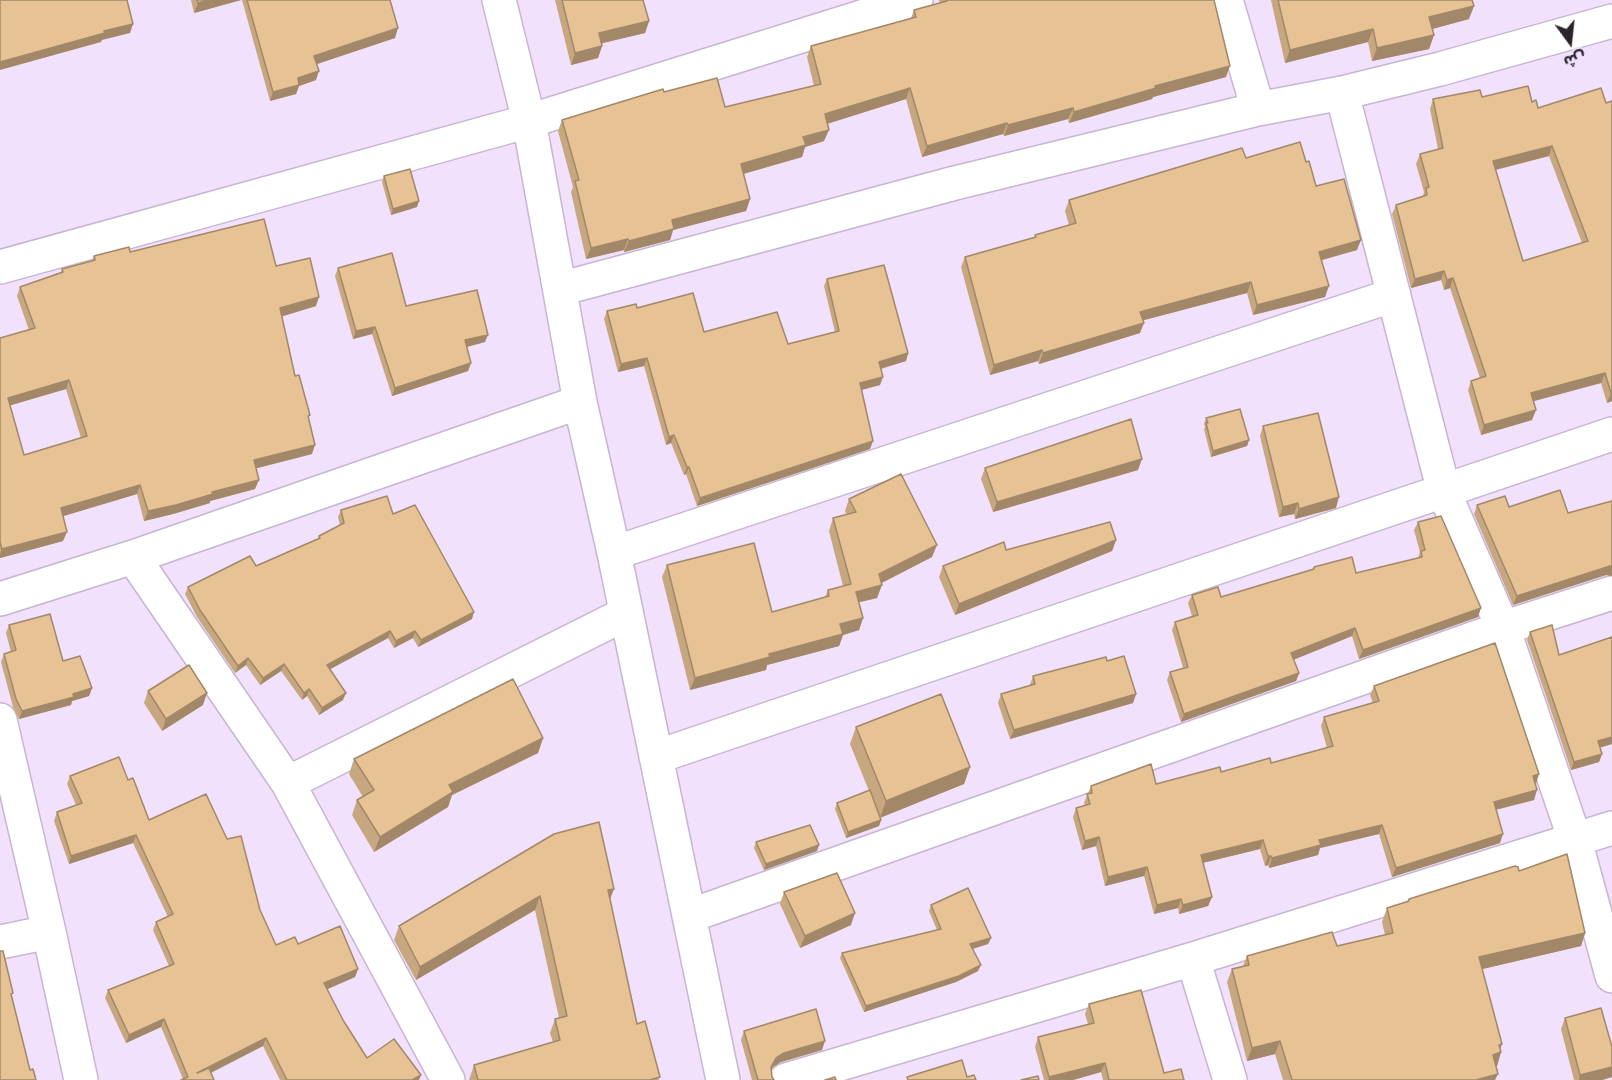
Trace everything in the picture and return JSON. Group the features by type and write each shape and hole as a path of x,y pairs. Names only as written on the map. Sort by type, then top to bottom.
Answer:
{"street":[{"path":"499,0 529,121 580,402 614,554 723,1080"},
{"path":"0,267 529,121 916,0"},
{"path":"1226,0 1258,109"},
{"path":"560,289 955,183 1258,109 1342,93 1440,69 1612,21"},
{"path":"1342,93 1444,492 1503,628 1575,840 1612,976"},
{"path":"614,554 1394,295"},
{"path":"0,599 133,557 580,402"},
{"path":"656,757 1612,434"},
{"path":"133,557 288,783 448,1080"},
{"path":"689,916 1503,628 1612,593"},
{"path":"288,783 625,614"},
{"path":"0,720 81,1080"},
{"path":"786,1080 1193,958 1612,828"},
{"path":"0,942 49,932"},
{"path":"1193,958 1230,1080"}],"building":[{"path":"0,0 127,0 133,24 0,62"},
{"path":"247,0 390,0 398,28 314,56 319,71 298,78 299,85 273,92"},
{"path":"562,0 643,0 649,21 599,33 602,46 575,53"},
{"path":"946,0 1214,0 1230,66 1155,86 1156,88 1074,112 1073,108 1008,125 1007,123 927,146 910,88 825,114 829,130 803,137 806,145 741,164 750,199 672,220 674,229 591,248 575,181 579,180 562,120 663,89 664,92 717,78 725,107 821,84 811,46 916,17 914,10"},
{"path":"1278,0 1472,0 1474,6 1429,17 1434,35 1377,48 1373,29 1290,50"},
{"path":"1528,86 1532,102 1536,100 1538,108 1601,88 1606,103 1612,101 1612,392 1605,373 1531,393 1536,410 1484,425 1471,381 1486,376 1453,278 1447,280 1444,271 1415,279 1396,205 1427,195 1426,188 1429,187 1420,154 1443,148 1433,99 1480,90 1482,97","holes":["1552,146 1588,241 1523,261 1493,161"]},
{"path":"1300,142 1306,162 1309,161 1316,186 1344,179 1361,240 1319,252 1329,286 1257,305 1251,282 1140,312 1144,323 994,365 965,257 1076,223 1069,200 1242,148 1246,158"},
{"path":"410,169 419,201 393,209 384,176"},
{"path":"264,219 276,266 310,258 319,297 280,308 295,376 299,375 310,415 308,416 315,445 254,460 259,480 212,492 213,494 176,505 148,511 140,485 61,508 67,532 2,549 0,542 0,338 35,328 20,287 63,272 62,269 95,260 94,256 129,247 130,252","holes":["69,380 87,436 24,455 8,398"]},
{"path":"392,253 406,306 477,290 488,335 465,340 471,363 395,388 375,327 356,331 338,268"},
{"path":"884,265 908,353 879,362 883,377 860,383 873,441 700,498 674,435 669,437 647,358 621,364 607,311 636,304 637,308 693,293 704,332 777,312 788,344 839,331 827,279"},
{"path":"1240,409 1249,440 1213,451 1206,418"},
{"path":"1318,413 1339,497 1299,509 1298,503 1283,507 1263,426"},
{"path":"1131,419 1142,459 997,502 985,468"},
{"path":"901,474 937,545 879,574 882,585 856,592 863,618 840,624 843,634 769,654 770,657 695,678 667,565 754,543 772,612 829,596 828,590 851,584 833,518 856,512 849,499"},
{"path":"1560,490 1568,513 1612,501 1612,566 1517,596 1477,505 1505,496 1509,507"},
{"path":"387,496 393,514 415,505 474,612 421,640 415,631 396,641 390,631 327,665 346,693 322,708 309,689 304,693 284,664 263,678 248,658 238,666 200,610 188,587 250,556 256,566 320,538 319,536 344,523 341,510"},
{"path":"1441,516 1481,608 1363,650 1355,628 1291,653 1299,673 1184,714 1170,672 1188,667 1175,622 1198,615 1192,595 1218,587 1221,597 1352,557 1356,573 1422,557 1421,551 1425,550 1418,522"},
{"path":"1110,522 1116,540 959,604 943,566 1004,542 1006,550"},
{"path":"50,614 63,661 80,656 92,688 73,694 74,697 22,711 16,699 4,654 16,650 9,625"},
{"path":"1552,625 1559,655 1612,637 1612,737 1598,741 1602,754 1574,762 1530,632"},
{"path":"1495,643 1539,774 1533,776 1537,790 1494,802 1503,834 1396,868 1382,825 1319,840 1321,845 1272,858 1268,856 1263,840 1201,855 1212,897 1183,905 1181,899 1157,905 1147,867 1108,877 1099,837 1085,841 1076,808 1090,804 1087,794 1092,793 1091,786 1151,764 1156,784 1220,767 1221,772 1270,758 1271,763 1333,746 1324,717 1379,701 1374,686"},
{"path":"1124,656 1136,694 1014,730 1001,694 1035,684 1033,676 1106,657 1107,661"},
{"path":"189,665 207,693 166,719 148,691"},
{"path":"513,679 543,738 449,785 453,792 380,837 357,800 374,790 354,759"},
{"path":"941,694 970,767 886,801 856,727"},
{"path":"119,757 128,780 133,778 149,820 206,794 227,839 241,836 260,910 276,945 295,937 298,944 340,926 358,969 324,983 343,1020 367,1058 394,1039 421,1075 412,1080 287,1080 266,1038 197,1073 209,1068 214,1080 181,1080 188,1077 164,1019 129,1035 108,990 174,964 156,922 173,914 136,835 71,856 57,812 82,803 70,776"},
{"path":"870,790 881,820 848,832 837,803"},
{"path":"599,822 614,889 608,890 637,1024 645,1021 660,1077 650,1080 478,1080 474,1065 560,1040 555,1019 567,1016 540,896 420,967 399,926 554,834"},
{"path":"810,825 819,845 766,864 756,842"},
{"path":"1567,854 1585,933 1479,957 1502,1044 1499,1045 1501,1052 1493,1055 1498,1074 1476,1080 1292,1080 1280,1041 1252,1048 1232,969 1249,965 1247,956 1332,932 1337,946 1393,933 1387,908 1515,866 1519,871"},
{"path":"837,873 855,913 805,936 784,892"},
{"path":"968,888 991,938 970,944 981,965 959,976 866,1006 842,953 941,929 931,905"},
{"path":"0,951 3,951 30,1070 33,1069 36,1080 0,1080"},
{"path":"1141,990 1164,1073 1181,1069 1184,1080 1109,1080 1105,1063 1049,1077 1038,1037 1094,1023 1089,1004"},
{"path":"1601,1008 1612,1047 1612,1067 1580,1075 1565,1018"},
{"path":"816,1009 825,1041 784,1053 776,1058 771,1067 774,1080 758,1080 744,1031"},
{"path":"962,1060 967,1077 974,1075 976,1080 908,1080 907,1077"},
{"path":"1038,1076 1039,1080 1021,1080"}]}
